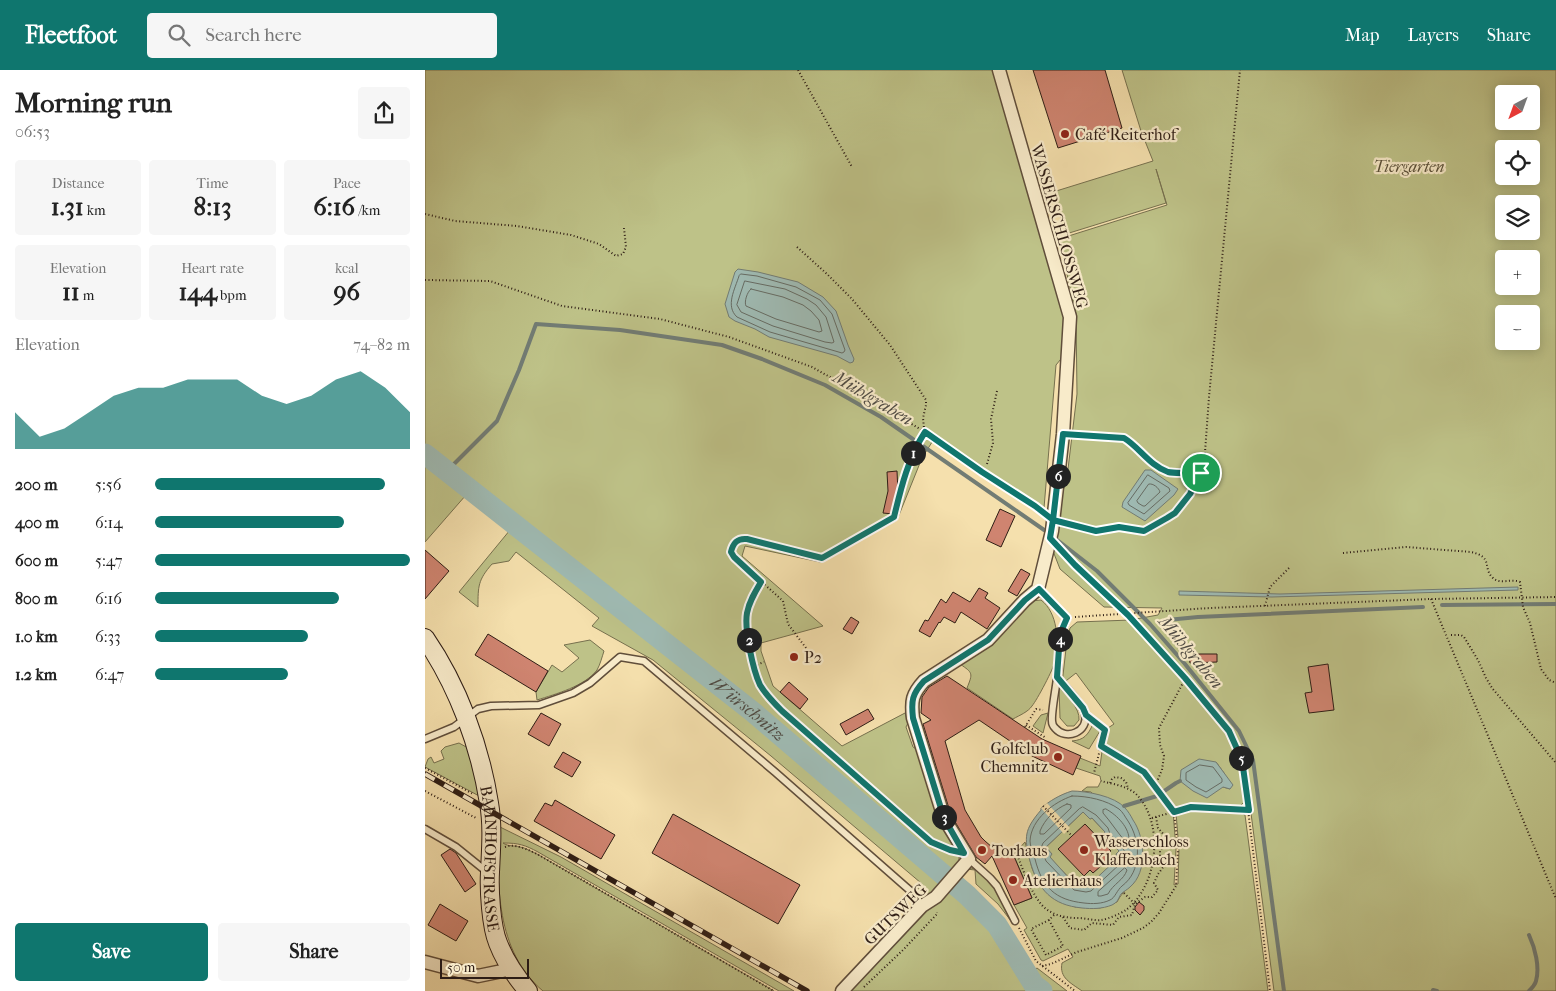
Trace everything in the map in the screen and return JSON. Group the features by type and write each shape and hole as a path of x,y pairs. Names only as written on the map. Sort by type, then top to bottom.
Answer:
{"main road":[{"name":"BAHNHOFSTRASSE","path":"425,638 441,662 466,718 483,768 491,827 491,907 497,942 512,969 528,991"}],"street":[{"name":"WASSERSCHLOSSWEG","path":"999,70 1070,316 1063,434 1052,530 1039,589"},
{"path":"965,859 944,818 913,718 911,704 916,690 924,681 988,640 1025,600 1039,589"},
{"name":"GUTSWEG","path":"845,988 922,906 936,897 965,859"},
{"path":"425,962 478,976 512,969"}],"lane":[{"path":"1039,589 1067,618 1060,634 1051,720 1055,728 1063,733 1069,735 1077,733 1082,729 1086,715 1083,708 1057,677"},
{"path":"425,739 454,727 478,709 491,706 539,705 573,694 590,683 620,657 644,661 775,772 913,893 922,906"},
{"path":"425,829 456,848 490,874"},
{"path":"965,859 990,878 997,886 1015,921"}],"path":[{"path":"798,70 852,167"},
{"path":"1052,530 1096,531 1119,527 1144,531 1175,513 1190,494 1204,466 1240,70"},
{"path":"425,214 455,221 517,226 576,236 599,244 616,256 623,254 625,250 624,228"},
{"path":"797,247 844,290 890,345 926,400 923,418 924,428"},
{"path":"425,280 490,281 563,306 660,319 729,338 812,367 925,432 1035,506 1075,565 1128,615 1185,678 1229,731 1242,760 1270,991"},
{"path":"987,464 993,443 991,419 997,391"},
{"path":"806,648 787,624 783,601 734,557 731,552 732,547 736,541 747,539 822,558 894,517 916,447 925,432"},
{"path":"1063,434 1124,438 1151,461 1167,471 1201,473"},
{"path":"1343,553 1413,547 1476,553 1485,559 1490,576 1494,579 1501,581 1517,580 1520,582 1523,607 1530,623 1541,669 1546,678 1556,684"},
{"path":"1265,606 1270,587 1289,568"},
{"path":"761,582 753,596 747,614 747,624 754,666 760,684 770,698 782,711 931,842 965,859"},
{"path":"1067,618 1265,606 1431,599 1556,597"},
{"path":"1431,599 1556,898"},
{"path":"1451,635 1464,636 1492,688 1556,763"},
{"path":"754,666 764,662"},
{"path":"1155,786 1162,770 1164,756 1160,744 1159,728 1185,678"},
{"path":"1046,738 1025,726 1036,709 1053,712"},
{"path":"1086,715 1105,730 1094,773"},
{"path":"1042,966 1077,952 1122,938 1143,928 1151,922 1176,886 1178,849 1174,812 1144,772 1101,746"},
{"path":"425,768 489,803"},
{"path":"1110,783 1115,777 1121,778 1126,782 1128,789"},
{"path":"1063,917 1070,928 1084,930 1092,923 1113,925 1119,917 1131,915 1152,868 1154,843 1152,818 1147,807 1128,789 1101,781"},
{"path":"425,791 491,827"},
{"path":"1043,806 1072,836"},
{"path":"1152,818 1191,807 1249,810"},
{"path":"1016,852 1031,888 1045,908 1063,917 1101,920 1125,911 1145,897 1152,898 1158,890 1154,882 1164,866 1160,859 1160,851 1165,845 1165,836 1158,828 1157,817"},
{"path":"491,851 499,852 504,847 510,845 531,851 774,991"},
{"path":"1123,893 1135,904"},
{"path":"845,988 863,987 903,950 937,914 936,897"},
{"path":"1049,920 1063,946 1046,955 1031,929 1049,920 1055,914"},
{"path":"1015,921 1036,961 1075,991"}],"green space":[{"path":"425,70 1002,70 1069,316 1065,354 1056,365 1044,508 934,439 922,458 897,520 820,562 745,546 742,556 823,626 761,643 761,651 773,686 842,746 905,713 908,723 906,727 913,747 918,750 959,855 959,861 933,894 927,894 917,888 921,883 771,756 653,660 592,626 599,618 516,552 509,561 492,564 481,579 478,607 459,592 510,530 466,495 425,542"},
{"name":"Tiergarten","path":"1122,70 1556,70 1556,991 1274,991 1244,759 1231,729 1186,674 1136,619 1158,615 1162,608 1104,607 1060,569 1053,551 1068,469 1077,394 1076,314 1059,239 1167,205 1156,169 1166,203 1066,234 1053,192 1153,161 1141,131"},
{"path":"1041,600 1051,612 1056,628 1057,645 1055,661 1045,684 1032,706 1026,712 1013,719 967,688 971,674 960,664 1031,601"},
{"path":"1131,620 1183,678 1227,733 1240,761 1244,802 1238,808 1191,805 1173,811 1176,849 1174,885 1178,884 1179,849 1176,813 1192,809 1238,811 1245,815 1268,991 1082,991 1070,983 1062,973 1062,963 1073,957 1068,949 1043,961 1024,930 1027,928 1014,905 1032,898 1013,854 1025,842 1038,883 1075,907 1100,908 1117,902 1135,877 1141,862 1142,843 1091,792 1082,791 1087,787 1098,787 1101,781 1100,776 1076,768 1080,758 1100,766 1105,730 1114,724 1076,673 1062,684 1067,640 1070,628 1077,622","holes":["1216,762 1224,773 1230,789 1223,787"]},
{"path":"590,640 604,651 597,670 592,676 578,685 537,700 536,692 552,665 562,672 579,658 564,645"},
{"path":"1059,687 1072,702 1079,716 1079,720 1074,726 1067,726 1060,718"},
{"path":"1048,713 1043,733 1033,726 1041,715"},
{"path":"1093,724 1100,731 1089,749 1072,741 1085,736"},
{"path":"459,743 468,748 481,797 425,767 428,759 431,757 434,763 444,759 441,751 445,747"},
{"path":"1083,812 1090,819 1092,818 1105,832 1103,834 1119,851 1119,858 1087,888 1082,883 1078,887 1049,857 1045,848"},
{"path":"500,827 561,857 794,991 779,991 533,850 518,844 503,843 537,854 774,991 543,991 527,975 516,957 502,915 498,871"},
{"path":"971,868 978,871 985,876 990,882 1011,921 998,904 976,884 975,870 966,869"},
{"path":"950,889 988,929 1035,991 850,991 924,909 934,906"},
{"path":"1037,968 1067,991 1048,991 1031,972"}],"water":[{"path":"738,269 798,282 823,297 836,311 854,359 853,362 850,363 837,356 769,337 729,317 725,304 735,272"},
{"path":"1145,470 1151,470 1178,489 1174,495 1145,521 1122,507 1123,502"},
{"path":"1518,587 1518,590 1272,597 1179,595 1179,591 1280,594"},
{"path":"1199,759 1216,762 1233,785 1230,789 1223,787 1207,798 1193,791 1180,781 1181,770"},
{"path":"1072,791 1085,792 1108,797 1126,809 1137,827 1143,854 1140,873 1136,881 1112,905 1089,909 1062,903 1054,899 1042,888 1033,871 1026,840 1028,829 1041,808 1055,798","holes":["1083,812 1090,819 1092,818 1105,832 1103,834 1119,851 1116,854 1118,858 1087,887 1082,883 1077,887 1050,857 1052,854 1046,847"]}],"pier":[{"path":"1047,803 1070,828 1064,834 1041,808"}],"building":[{"path":"1033,70 1105,70 1122,128 1058,148"},
{"path":"897,471 898,493 893,514 883,513 888,491 887,472"},
{"path":"1000,509 1015,516 1001,547 986,540"},
{"path":"425,550 449,571 425,599"},
{"path":"1021,569 1030,574 1017,596 1008,591"},
{"path":"979,588 988,593 985,598 1000,608 987,629 961,612 955,623 944,617 930,637 919,631 925,620 928,621 941,599 946,603 953,592 970,602"},
{"path":"851,617 859,622 852,634 843,629"},
{"path":"488,634 548,671 536,692 475,655"},
{"path":"1189,654 1217,654 1217,662 1190,663"},
{"path":"1328,664 1334,710 1309,713 1305,693 1312,692 1308,667"},
{"path":"947,676 1042,739 1081,756 1073,775 1032,756 979,720 945,741 965,810 985,841 1000,854 1007,848 1013,854 1032,898 1014,905 992,856 985,864 976,857 951,815 923,724 931,720 921,713 922,697 929,687"},
{"path":"789,682 808,699 800,709 780,692"},
{"path":"868,709 874,719 846,735 840,724"},
{"path":"541,713 561,724 549,746 528,734"},
{"path":"563,752 581,762 572,777 554,767"},
{"path":"555,800 615,835 601,859 534,821 545,803 552,806"},
{"path":"673,814 800,885 778,924 652,853"},
{"name":"Wasserschloss Klaffenbach","path":"1085,824 1111,851 1106,856 1109,859 1093,873 1090,870 1084,876 1058,849"},
{"path":"450,849 456,853 476,884 465,892 441,855"},
{"path":"1139,902 1144,906 1144,910 1140,915 1135,910"},
{"path":"440,904 468,921 456,941 428,925"}],"waterway":[{"name":"Mühlgraben","path":"447,471 497,421 536,324 620,330 722,345 825,385 881,417 1047,532 1097,571 1150,624 1239,731 1253,760 1284,991"},
{"name":"Würschnitz","path":"425,454 753,712 967,895 997,925 1034,985 1042,991"},
{"path":"1442,605 1556,604"},
{"path":"1167,620 1423,607"},
{"path":"1124,806 1157,796 1180,781"},
{"path":"1529,935 1535,952 1537,976 1536,982 1529,991"},
{"path":"1433,990 1437,991"}],"railway":[{"path":"425,774 807,991"}],"place":[{"name":"Café Reiterhof","path":"1065,134"},
{"name":"P2","path":"794,657"},
{"name":"Golfclub Chemnitz","path":"1058,757"},
{"name":"Torhaus","path":"982,850"},
{"name":"Wasserschloss Klaffenbach","path":"1084,850"},
{"name":"Atelierhaus","path":"1013,880"}],"route":[{"path":"1201,473 1167,471 1151,461 1124,438 1063,434 1053,520 1052,531 1050,538 1075,565 1128,615 1185,678 1229,731 1242,760 1249,810 1191,807 1174,812 1144,772 1101,746 1105,730 1086,715 1083,708 1057,677 1060,634 1067,618 1039,589 1025,600 988,640 924,681 916,690 911,704 913,718 944,818 964,853 941,847 931,842 782,711 760,684 751,658 747,614 753,596 761,582 734,557 731,552 732,547 736,541 747,539 822,558 894,517 916,447 925,432 1053,520 1089,530 1096,531 1119,527 1144,531 1175,513 1190,494 1201,473"}]}
